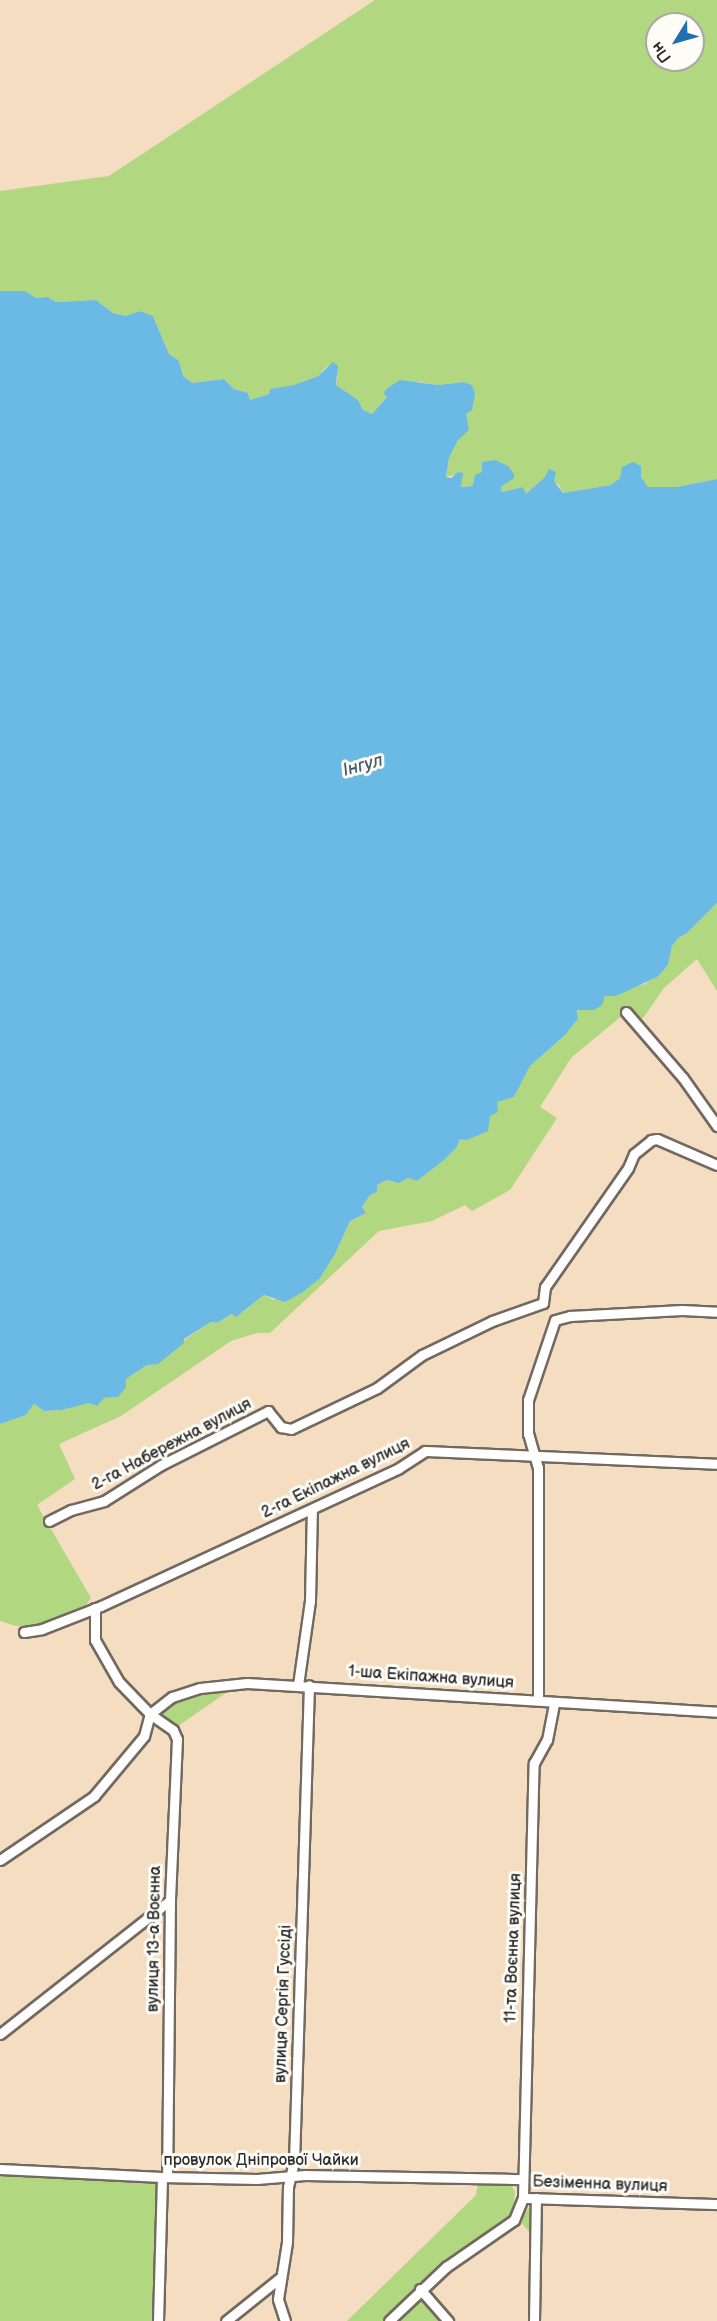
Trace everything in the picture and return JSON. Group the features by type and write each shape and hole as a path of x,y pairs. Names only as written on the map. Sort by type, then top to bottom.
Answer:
{"street":[{"path":"626,1012 682,1078 717,1126"},
{"path":"555,1320 543,1303 545,1287 628,1168 634,1154 651,1140 657,1139 717,1165"},
{"name":"2-га Набережна вулиця","path":"49,1521 71,1510 104,1501 161,1465 267,1411 281,1427 291,1429 377,1388 422,1355 492,1321 543,1303"},
{"path":"555,1320 570,1317 682,1310 717,1312"},
{"path":"538,1700 538,1468 528,1434 528,1400 555,1320"},
{"name":"2-га Екіпажна вулиця","path":"24,1632 42,1629 95,1608 312,1509 336,1495 399,1468 425,1450 717,1464"},
{"path":"298,1685 310,1601 312,1509"},
{"name":"вулиця 13-а Воєнна","path":"95,1608 95,1640 119,1682 150,1714 173,1730 177,1739 158,2321"},
{"name":"1-ша Екіпажна вулиця","path":"150,1714 172,1697 200,1688 236,1684 309,1685 717,1712"},
{"name":"вулиця Сергія Гуссіді","path":"285,2321 278,2300 294,2162 309,1685"},
{"name":"11-та Воєнна вулиця","path":"523,2198 534,1763 547,1740 554,1702"},
{"path":"0,1860 94,1796 124,1764 144,1736 150,1714"},
{"path":"0,2034 170,1900"},
{"name":"провулок Дніпрової Чайки","path":"0,2169 257,2179 291,2176 523,2179"},
{"name":"Безіменна вулиця","path":"389,2321 420,2289 467,2251 514,2220 523,2198 717,2204"},
{"path":"534,2321 536,2198"},
{"path":"226,2321 281,2277"},
{"path":"420,2289 448,2321"}],"green space":[{"path":"375,0 717,0 717,479 677,487 648,487 640,477 620,478 611,485 563,493 559,485 545,477 525,495 523,487 502,492 501,487 513,478 482,472 473,486 460,487 462,473 446,477 449,458 458,440 472,385 464,382 438,385 419,382 387,397 372,414 363,410 358,400 336,385 338,376 327,366 318,376 294,385 270,389 269,394 250,400 248,393 234,389 224,379 192,383 183,376 179,361 169,354 153,316 140,311 126,316 113,313 96,300 56,302 48,297 36,298 25,291 0,291 0,191 109,176"},
{"path":"717,903 717,991 697,959 664,988 643,1018 633,1025 624,1014 571,1058 540,1107 557,1118 510,1190 472,1211 465,1205 432,1221 379,1231 270,1333 257,1333 231,1341 121,1416 59,1444 75,1479 37,1505 91,1598 86,1605 43,1625 16,1626 0,1621 0,1424 26,1415 34,1404 44,1411 62,1410 104,1398 118,1397 126,1379 211,1322 217,1323 233,1314 243,1312 264,1295 274,1300 335,1254 350,1221 366,1213 362,1207 377,1185 387,1180 399,1183 408,1178 417,1181 444,1160 457,1147 460,1139 482,1134 496,1102 514,1097 530,1066 565,1035 578,1019 577,1009 605,996 616,996 633,987 645,984 668,965 672,946 679,937 686,934"},
{"path":"233,1688 178,1726 172,1727 163,1716 163,1711 175,1700 202,1692"},
{"path":"0,2172 156,2181 159,2188 155,2321 0,2321"},
{"path":"478,2182 510,2182 515,2192 513,2211 507,2220 438,2267 415,2288 444,2321 347,2321 476,2195"},
{"path":"531,2205 533,2231 530,2233 519,2220"}],"water":[{"name":"Інгул","path":"0,291 25,291 36,298 48,297 56,302 96,300 113,313 126,316 140,311 153,316 169,354 179,361 183,376 192,383 224,379 234,389 248,393 250,400 269,394 270,389 294,385 318,376 333,362 338,366 336,385 358,400 363,410 372,414 387,397 383,393 400,380 438,385 464,382 472,385 475,394 472,410 466,414 469,430 458,440 449,458 446,477 451,478 458,472 463,473 461,487 473,486 475,475 482,472 482,462 495,460 508,466 514,474 514,478 501,487 502,492 523,487 526,494 545,477 549,469 556,472 554,481 563,493 611,485 620,478 622,467 633,462 641,466 641,477 648,487 677,487 717,479 717,903 686,934 679,937 672,946 668,965 657,977 616,996 605,996 602,1005 594,1010 577,1010 578,1019 565,1035 530,1066 514,1097 497,1102 498,1112 490,1116 488,1131 467,1140 460,1139 457,1147 444,1160 417,1181 408,1178 399,1183 387,1180 377,1185 377,1192 370,1195 362,1207 366,1213 350,1221 335,1254 320,1278 303,1292 285,1302 264,1295 236,1317 232,1314 217,1323 211,1322 184,1339 184,1343 158,1364 147,1365 126,1379 126,1387 118,1397 104,1398 97,1406 89,1403 62,1410 44,1411 34,1404 26,1415 0,1424"}]}
